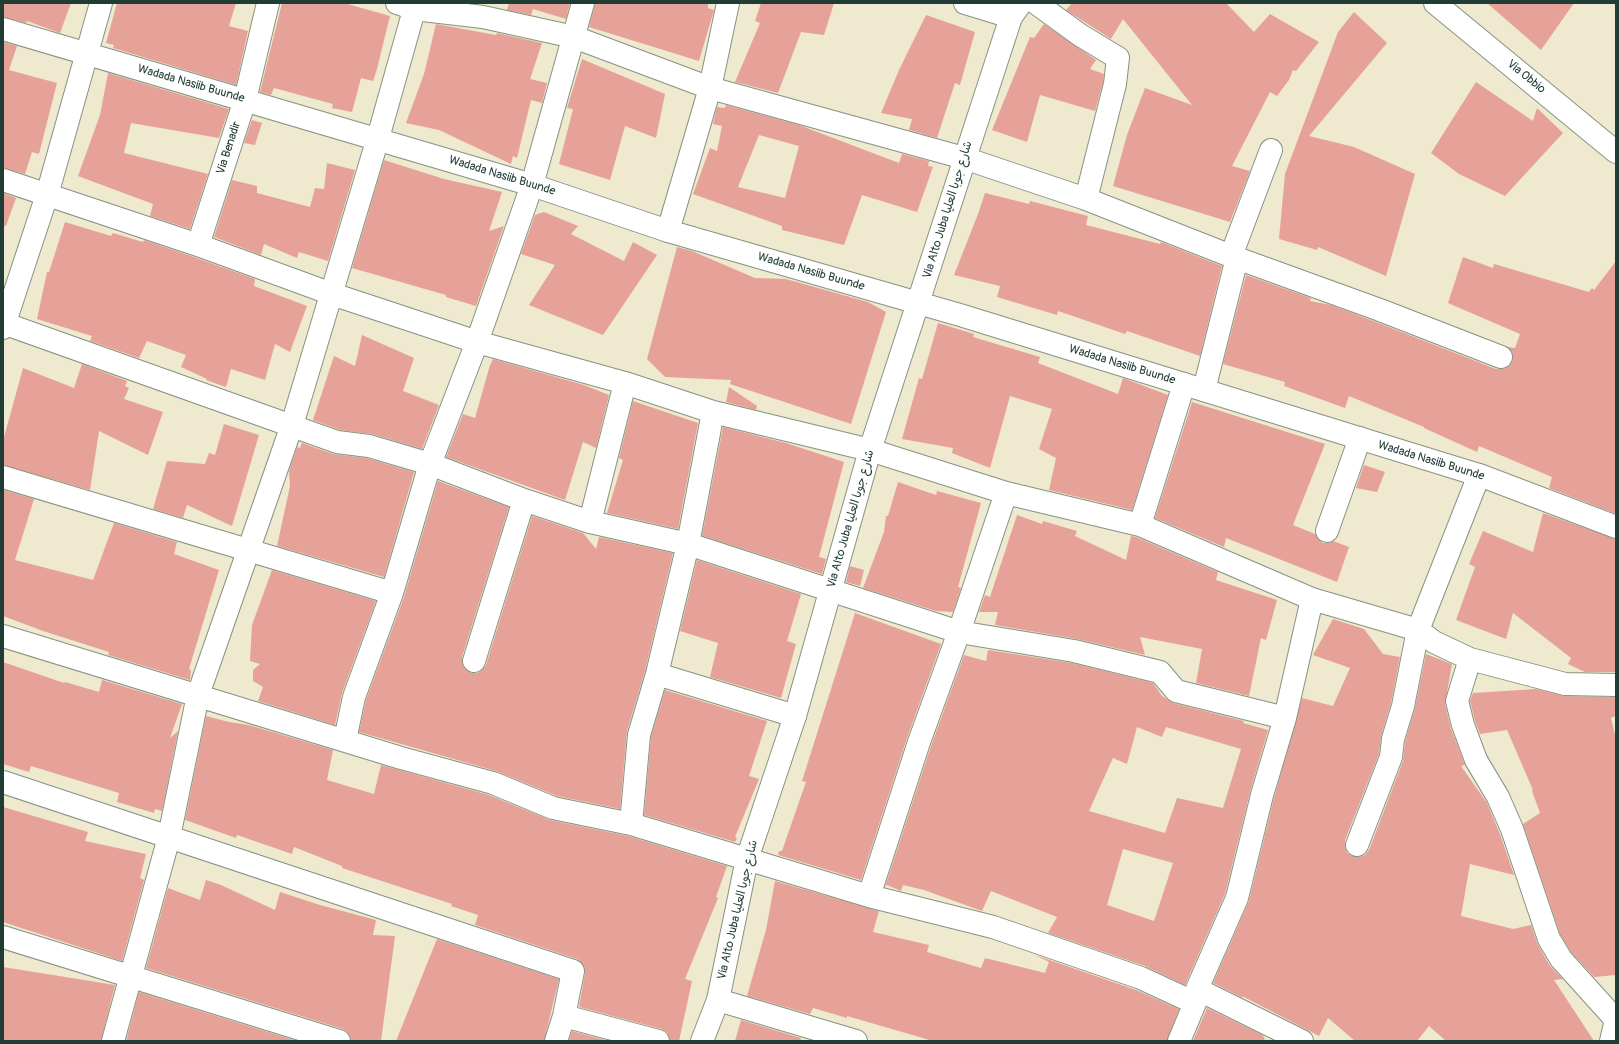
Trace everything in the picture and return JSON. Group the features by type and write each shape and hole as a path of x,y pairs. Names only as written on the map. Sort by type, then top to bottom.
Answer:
{"street":[{"path":"101,3 47,195 4,324 337,442 369,446 430,464 524,500 590,522 688,544 959,632 1074,652 1160,672 1176,691 1285,718"},
{"name":"Via Benadir","path":"198,245 245,100 268,3"},
{"path":"345,740 354,697 392,593 430,464 477,342 532,185 583,3"},
{"path":"668,231 710,88 728,3"},
{"path":"966,3 1016,10"},
{"path":"1036,3 1080,35 1118,58 1115,84 1086,199"},
{"name":"Via Obbio","path":"1435,3 1616,152"},
{"path":"113,1041 132,977 169,836 198,695 250,551 292,425 378,138 409,5 483,17 574,37 710,88 964,158 1086,199 1234,257 1380,310 1501,357"},
{"name":"Via Alto Juba شارع جوبا العليا","path":"702,1041 718,1000 747,859 795,716 870,450 919,303 964,158 1016,10"},
{"name":"Wadada Nasiib Buunde","path":"3,29 87,55 378,138 532,185 668,231 919,303 1360,438 1479,475 1616,527"},
{"path":"1140,525 1194,387 1234,257 1271,150"},
{"path":"3,180 198,245 332,294 477,342 625,383 713,412 870,450 1006,493 1140,525 1312,599 1418,630 1434,642 1470,659 1565,684 1616,685"},
{"path":"590,522 625,383"},
{"path":"631,824 639,735 657,674 688,544 713,412"},
{"path":"1327,531 1360,438"},
{"path":"1357,845 1391,757 1393,739 1403,706 1418,630 1479,475"},
{"path":"3,477 392,593"},
{"path":"869,896 919,742 959,632 1006,493"},
{"path":"474,662 524,500"},
{"path":"1179,1041 1237,898 1262,795 1285,718 1312,599"},
{"path":"3,636 401,758 494,783 553,808 631,824 869,896 993,926 1196,996 1302,1041"},
{"path":"1470,659 1457,700 1463,725 1476,760 1498,797 1512,829 1549,939 1562,959 1616,1020 1611,1041"},
{"path":"657,674 795,716"},
{"path":"3,782 573,971 564,1016 556,1041"},
{"path":"3,937 339,1041"},
{"path":"718,1000 856,1041"},
{"path":"564,1016 658,1041"}],"building":[{"path":"3,3 71,3 60,33 27,21 26,23 3,17"},
{"path":"117,3 236,3 229,26 248,31 236,85 113,48 114,45 106,43"},
{"path":"282,3 344,3 390,16 373,81 361,78 352,112 332,108 333,104 274,88 271,95 260,92"},
{"path":"509,3 570,3 566,19 533,9 531,15 507,10"},
{"path":"595,3 708,3 708,8 714,10 699,61 589,27"},
{"path":"761,3 834,3 824,35 801,32 778,93 735,82 760,23 755,21"},
{"path":"1072,3 1226,3 1254,32 1270,14 1319,42 1296,71 1293,70 1289,80 1277,96 1270,92 1232,166 1250,171 1230,222 1113,186 1127,135 1145,88 1192,105 1123,19 1111,39 1066,10"},
{"path":"1487,3 1574,3 1541,50"},
{"path":"1354,12 1387,43 1309,136 1354,147 1415,174 1386,276 1318,247 1317,250 1279,239 1285,174 1338,32"},
{"path":"926,15 975,32 960,85 955,83 937,138 909,130 912,119 881,113 899,70"},
{"path":"436,24 496,35 497,33 542,43 530,79 547,83 542,103 531,100 517,158 513,156 511,164 439,130 406,123 424,74"},
{"path":"1044,24 1096,60 1090,69 1104,74 1103,82 1095,111 1040,95 1027,142 992,130 1030,37 1034,38"},
{"path":"3,42 17,46 9,70 57,83 39,154 32,152 25,174 3,168"},
{"path":"582,59 665,94 656,138 625,126 610,180 559,164 573,109 567,108"},
{"path":"108,73 229,109 219,138 131,123 124,153 208,174 190,229 150,216 153,204 78,176 100,115"},
{"path":"1476,82 1533,121 1537,108 1563,133 1505,196 1459,174 1431,153"},
{"path":"726,105 799,125 899,163 902,154 929,161 928,166 933,167 917,212 862,195 844,245 782,230 782,226 693,194 710,148 717,151 722,126 713,124 717,107 725,108","holes":["759,135 799,146 785,198 738,187"]},
{"path":"252,120 262,123 255,145 244,143"},
{"path":"384,160 444,179 502,192 489,231 504,226 476,306 446,297 446,295 352,268"},
{"path":"327,163 355,170 328,261 299,252 297,258 264,244 261,255 214,237 232,180 257,186 257,193 310,207 315,188 324,189"},
{"path":"3,193 16,198 6,226 3,226"},
{"path":"985,193 1029,204 1030,201 1088,216 1086,225 1160,244 1161,242 1222,266 1200,356 1127,331 1125,334 1058,311 1057,315 997,297 1000,286 954,275"},
{"path":"544,212 578,226 571,234 624,261 633,242 657,255 603,335 529,305 555,265 521,254 535,215"},
{"path":"65,222 111,236 113,233 143,242 144,240 194,257 255,279 254,286 307,306 290,352 275,344 265,380 231,369 226,387 206,380 207,379 181,367 186,355 147,341 139,358 90,341 92,336 37,319 47,272 49,272"},
{"path":"677,247 692,251 755,278 786,279 868,302 886,312 851,424 730,384 731,380 665,377 647,359"},
{"path":"1463,257 1493,268 1494,264 1589,292 1592,288 1594,290 1616,261 1616,514 1549,488 1552,477 1479,446 1477,452 1424,427 1349,396 1345,408 1284,386 1285,382 1223,364 1246,275 1311,298 1310,301 1331,305 1496,369 1508,367 1512,362 1513,355 1507,347 1515,348 1520,334 1448,303"},
{"path":"938,323 974,334 973,337 1040,357 1038,363 1118,394 1123,378 1168,395 1132,510 1049,490 1056,458 1039,449 1052,409 1010,396 990,468 952,453 953,448 902,439 919,378 922,379"},
{"path":"362,335 414,358 403,391 439,405 422,449 372,434 340,430 313,420 334,356 355,366"},
{"path":"493,359 584,385 609,395 596,448 583,442 565,500 446,457 463,414 475,418"},
{"path":"82,364 127,381 125,386 129,388 124,399 163,412 148,455 99,431 90,490 3,465 3,441 23,368 74,388"},
{"path":"729,387 757,406 756,410 726,402"},
{"path":"633,401 698,423 678,529 607,513 623,460 619,458"},
{"path":"1192,402 1325,444 1293,525 1315,534 1322,543 1329,543 1333,541 1349,547 1337,582 1226,538 1224,547 1155,518"},
{"path":"224,424 259,435 232,526 187,505 183,518 153,509 167,461 205,464 209,453 215,455"},
{"path":"723,427 786,443 844,462 819,557 826,559 822,574 702,536"},
{"path":"302,443 333,454 366,458 414,472 384,577 277,546 290,486 289,471 297,447 300,448"},
{"path":"1364,465 1385,472 1377,492 1356,488"},
{"path":"438,481 509,507 462,657 462,663 465,669 471,673 477,673 486,665 532,516 583,533 596,549 599,537 673,553 645,671 627,731 620,809 557,796 496,771 359,732 366,700 404,597"},
{"path":"898,482 936,495 937,491 981,503 958,587 961,588 953,612 936,611 863,588 884,532 886,516 888,516"},
{"path":"3,490 34,499 15,560 93,580 114,523 177,542 174,554 219,570 189,669 191,670 190,680 108,655 109,652 43,631 3,616"},
{"path":"1543,513 1616,539 1616,672 1585,672 1568,664 1571,658 1513,613 1506,639 1456,620 1475,567 1469,564 1483,531 1533,552"},
{"path":"1017,515 1042,524 1043,521 1077,531 1075,536 1126,560 1131,536 1136,537 1218,572 1216,580 1277,600 1266,640 1261,638 1249,696 1196,683 1202,649 1140,637 1145,655 1077,639 995,625 998,612 979,612 985,595 990,597"},
{"path":"697,560 801,594 787,641 796,644 781,698 710,677 718,643 680,631"},
{"path":"850,566 864,570 860,586 846,582"},
{"path":"272,570 376,601 342,693 335,725 258,701 263,687 253,681 253,670 260,664 250,661 252,625"},
{"path":"855,613 941,644 907,738 861,880 778,855 779,851 782,851 806,782 802,781"},
{"path":"1333,619 1364,629 1383,654 1400,657 1391,703 1381,736 1379,754 1345,840 1347,853 1352,856 1359,857 1365,855 1369,850 1403,761 1405,742 1415,708 1426,654 1452,664 1445,704 1451,729 1465,765 1461,766 1487,803 1500,834 1514,875 1470,864 1461,916 1513,929 1531,925 1538,945 1550,966 1563,979 1554,980 1594,1041 1446,1041 1429,1026 1417,1041 1355,1041 1328,1018 1319,1036 1242,996 1243,998 1213,983 1249,901 1274,798 1302,698 1333,706 1350,668 1313,655"},
{"path":"988,650 1072,663 1153,683 1162,696 1173,703 1244,721 1243,723 1268,730 1250,792 1225,894 1185,985 1145,966 1048,933 1057,917 991,891 982,911 924,890 903,885 901,891 887,885 885,887 931,746 964,655 986,661","holes":["1137,727 1162,737 1166,727 1241,749 1223,808 1177,798 1165,833 1089,811 1113,758 1127,764","1123,849 1173,863 1154,921 1107,905"]},
{"path":"3,662 64,683 65,682 99,692 102,680 182,704 170,738 178,731 162,811 155,809 154,813 117,802 119,793 31,766 29,772 3,764"},
{"path":"1536,689 1565,696 1616,697 1616,716 1611,718 1616,739 1616,975 1594,977 1571,952 1560,934 1523,824 1540,813 1532,791 1533,790 1507,730 1480,734 1475,721 1470,701 1473,693"},
{"path":"665,690 767,721 749,776 759,779 735,837 737,838 735,842 644,815 651,737"},
{"path":"206,716 249,725 333,750 327,780 374,794 381,765 489,795 550,820 628,836 727,866 716,897 718,898 685,979 692,981 679,1041 670,1041 667,1032 661,1029 579,1007 585,973 582,963 577,959 475,925 478,915 451,906 452,904 342,868 342,866 294,847 292,854 237,835 236,838 185,820"},
{"path":"3,807 88,832 85,841 146,854 140,878 144,880 122,961 3,922"},
{"path":"206,880 221,885 275,910 280,892 320,905 376,920 373,935 395,936 381,1041 351,1041 348,1033 343,1029 146,968 168,888 200,900"},
{"path":"775,881 879,911 873,932 929,945 927,952 981,968 985,958 1045,973 1049,962 1035,955 1136,990 1179,1009 1167,1041 933,1041 847,1016 847,1018 813,1008 810,1014 747,996 766,930"},
{"path":"437,939 559,979 544,1041 396,1041"},
{"path":"3,967 115,985 101,1041 3,1041"},
{"path":"139,992 297,1041 126,1041"},
{"path":"1207,1008 1263,1035 1265,1041 1193,1041"},
{"path":"741,1020 801,1038 800,1041 735,1041"},
{"path":"572,1031 609,1041 569,1041"}]}
